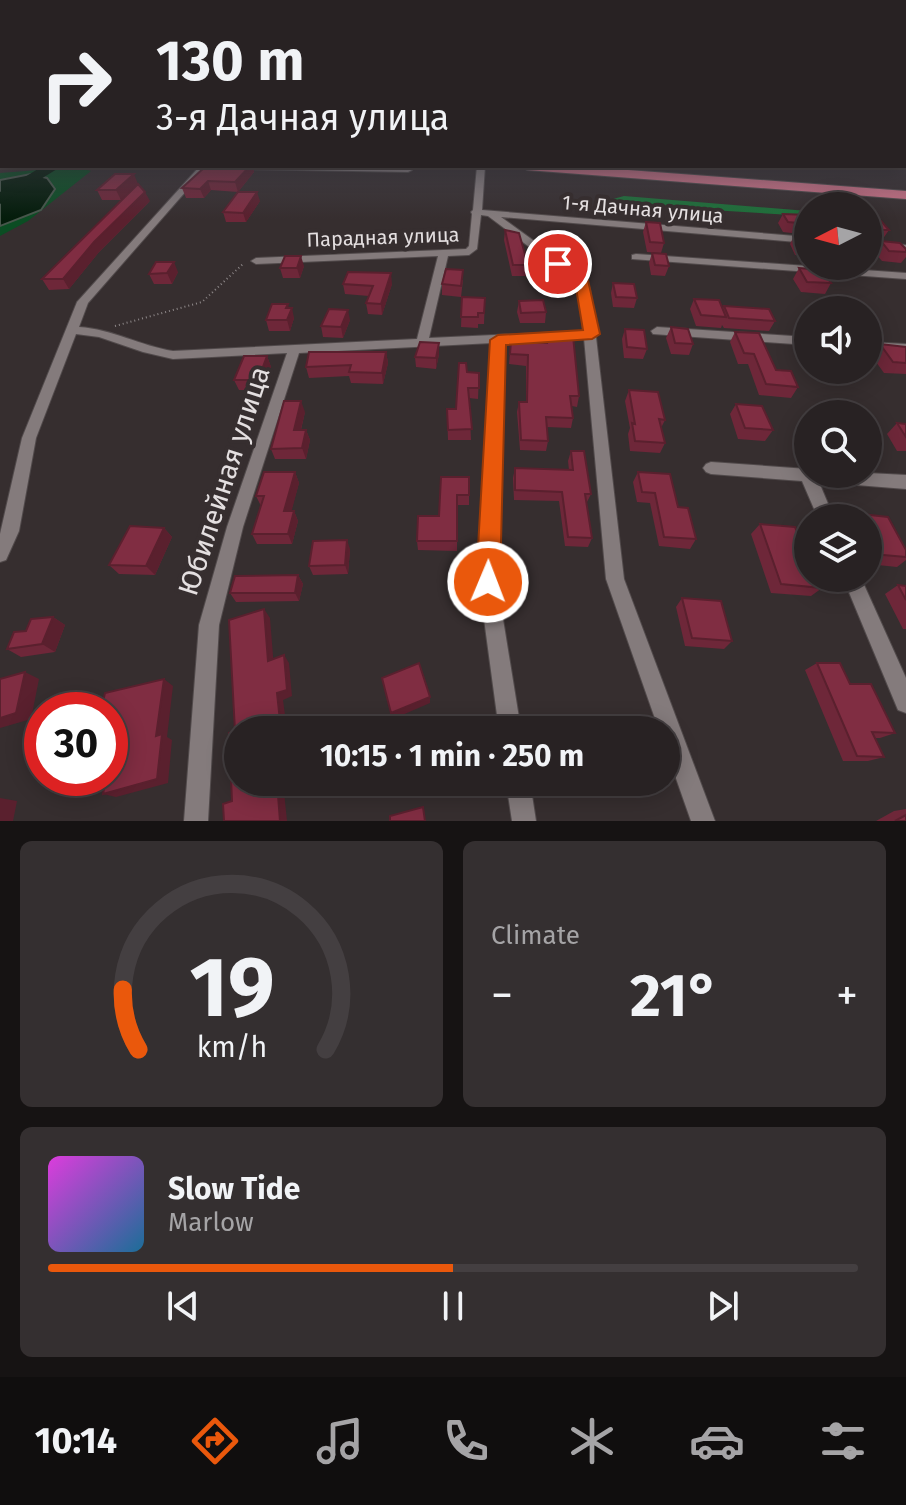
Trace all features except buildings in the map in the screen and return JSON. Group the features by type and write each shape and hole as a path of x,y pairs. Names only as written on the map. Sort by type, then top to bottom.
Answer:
{"main road":[{"path":"553,168 906,195"},
{"path":"641,168 906,188"}],"street":[{"path":"0,554 10,531 29,438 83,302 202,168"},
{"path":"306,168 408,170"},
{"path":"481,168 483,213 581,280 592,334 615,579 703,821"},
{"name":"1-я Дачная улица","path":"483,213 794,239"},
{"name":"Парадная улица","path":"256,261 469,252 474,247 483,213"},
{"path":"882,246 906,248"},
{"path":"422,344 443,255"},
{"path":"636,257 906,276"},
{"path":"74,330 111,333 141,349 173,355 592,334"},
{"path":"657,331 794,340"},
{"path":"498,340 488,582 508,716"},
{"path":"882,347 906,348"},
{"name":"Юбилейная улица","path":"196,821 209,625 235,527 294,350"},
{"path":"711,468 794,475"},
{"path":"882,481 906,482"},
{"path":"858,592 906,702"},
{"path":"520,796 524,821"}],"path":[{"path":"96,331 182,311 202,302 237,266 256,261"}],"green space":[{"path":"64,168 91,171 28,221 0,236 0,173"},
{"path":"624,196 794,210 794,215 630,205 613,199"}],"shaded area":[{"path":"31,174 47,178 55,189 41,210 0,226 0,180"}],"waterway":[{"path":"0,199 51,168"}],"route":[{"path":"488,582 498,340 592,334 581,280 558,264"}]}
